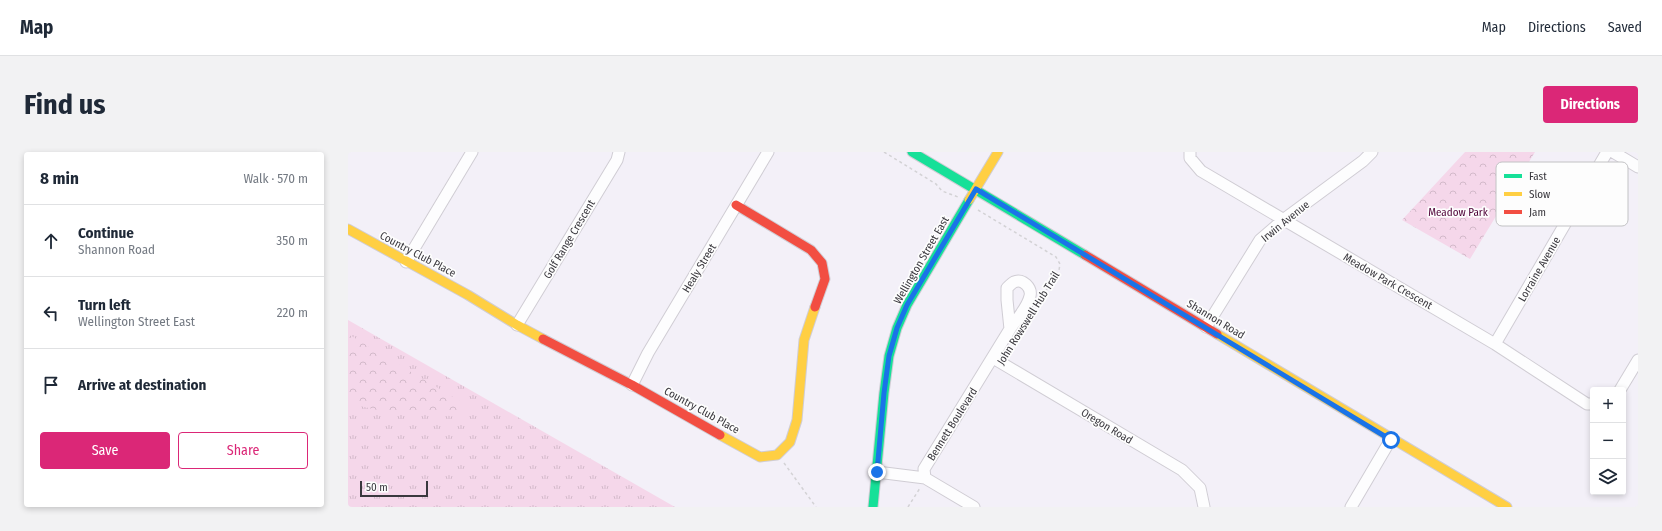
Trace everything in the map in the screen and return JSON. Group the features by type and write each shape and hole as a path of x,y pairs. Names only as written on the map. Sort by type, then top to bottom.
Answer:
{"street":[{"path":"406,262 472,152"},
{"name":"Golf Range Crescent","path":"517,325 617,160 619,152"},
{"name":"Healy Street","path":"632,385 648,353 768,152"},
{"name":"Shannon Road","path":"912,152 976,189 1391,440 1507,507"},
{"name":"Wellington Street East","path":"873,507 889,356 897,328 907,305 998,152"},
{"name":"Meadow Park Crescent","path":"1190,152 1190,158 1201,171 1495,344 1587,404 1590,404"},
{"name":"Irwin Avenue","path":"1206,328 1260,240 1283,220 1363,161 1372,152"},
{"name":"Lorraine Avenue","path":"1601,162 1607,152"},
{"path":"1613,152 1638,167"},
{"path":"736,205 811,250 822,263 825,279 804,340 797,420 790,442 777,455"},
{"name":"Lorraine Avenue","path":"1495,344 1564,226"},
{"name":"Country Club Place","path":"348,230 468,295 517,325 632,385 760,456 777,455"},
{"name":"Bennett Boulevard","path":"925,478 924,469 1010,329"},
{"name":"Oregon Road","path":"993,358 1182,470 1200,488 1204,507"},
{"path":"1622,387 1638,360"},
{"path":"1352,507 1391,440"},
{"path":"877,472 925,478 974,507"}],"path":[{"name":"John Rowswell Hub Trail","path":"884,152 936,184 942,191 952,194 968,203 1056,257 1060,264 1059,270 1038,303"},
{"path":"777,455 816,507"},
{"path":"908,507 925,478"}],"green space":[{"name":"Meadow Park","path":"1465,152 1535,152 1529,162 1496,162 1496,216 1470,259 1402,220"},
{"path":"348,320 675,507 348,507"},
{"path":"348,334 468,406 456,417 418,411 385,412 348,403"}],"traffic: fast":[{"path":"912,152 1085,255"},
{"path":"873,507 884,393 889,356 897,328 907,305 969,200"}],"traffic: slow":[{"path":"969,200 998,152"},
{"path":"348,229 468,295 543,339"},
{"path":"720,435 760,457 777,455 790,442 797,420 804,340 815,307"},
{"path":"1217,334 1507,507"}],"traffic: jam":[{"path":"736,205 811,250 822,263 825,279 815,307"},
{"path":"1085,255 1217,334"},
{"path":"543,339 632,385 720,435"}],"route":[{"path":"877,472 889,356 897,328 907,305 976,189 1391,440"}]}
